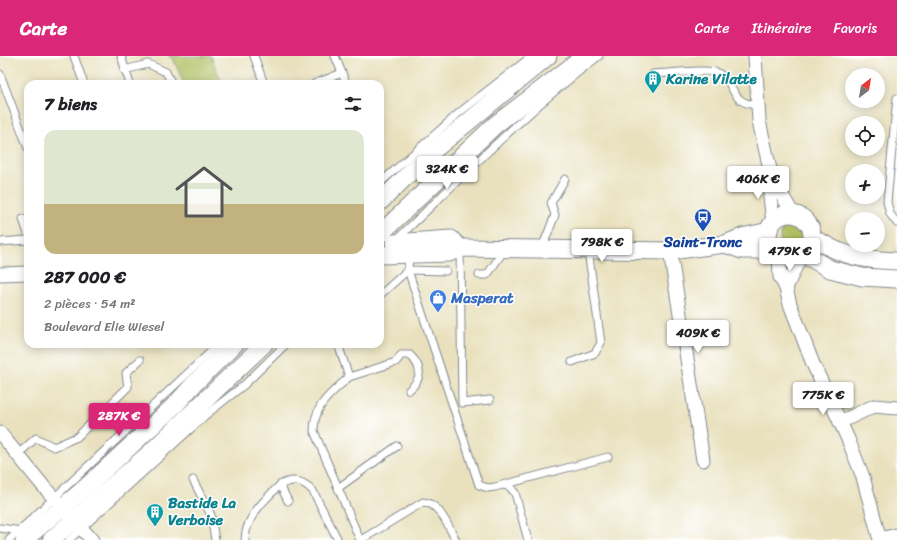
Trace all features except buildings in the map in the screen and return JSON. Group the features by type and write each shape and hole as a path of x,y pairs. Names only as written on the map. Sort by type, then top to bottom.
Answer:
{"street":[{"path":"384,198 428,155 548,56"},
{"path":"384,240 494,125 585,56"},
{"path":"755,56 759,121 772,178 793,214"},
{"path":"772,178 770,197 771,226 768,237 776,252 780,277 786,288 800,334 840,422 863,478 880,539 897,535"},
{"path":"384,256 408,262 449,253 460,248 588,248 670,251 725,244 771,226 779,217 793,214 808,222 811,227 812,239 810,245 802,254 786,288"},
{"path":"384,240 451,239 460,248"},
{"path":"812,239 822,242 839,252 852,256 867,259 897,261"},
{"path":"725,244 742,250 776,252 786,257 802,254 830,268 862,276 897,279"},
{"path":"670,251 703,460"},
{"path":"0,274 24,273"},
{"path":"25,534 58,503 176,404 231,348"},
{"path":"51,540 78,525 153,450 260,348"},
{"path":"840,422 874,406 897,408"},
{"path":"0,433 58,503 92,540"}],"lane":[{"path":"74,56 83,80"},
{"path":"120,56 128,80"},
{"path":"254,56 263,80"},
{"path":"335,56 345,80"},
{"path":"384,179 460,112 532,56"},
{"path":"384,240 570,78 599,56"},
{"path":"124,70 148,64 166,72 170,80"},
{"path":"653,74 708,71 718,73 727,82 739,100 746,104 757,105"},
{"path":"324,80 342,73"},
{"path":"0,74 24,137"},
{"path":"897,98 887,202 890,214 897,223"},
{"path":"542,248 555,215 551,203 565,179"},
{"path":"0,242 24,240"},
{"path":"460,248 463,274 462,403 490,400"},
{"path":"479,275 487,275 506,248"},
{"path":"572,362 595,353 601,343 588,248"},
{"path":"408,262 446,271"},
{"path":"384,290 408,262"},
{"path":"408,262 477,482 482,487 488,488 503,485 608,457"},
{"path":"58,503 215,348"},
{"path":"69,540 78,525 207,414 244,385 282,348"},
{"path":"339,348 349,377"},
{"path":"409,390 417,383 420,376 416,361 410,355 402,355 396,362 349,377 318,408 314,418 314,431 360,540 423,502 430,503 436,507 456,540"},
{"path":"17,455 36,438 54,447 77,437 128,387 126,373 140,360"},
{"path":"338,488 397,446"},
{"path":"193,480 211,515 215,540"},
{"path":"245,540 248,526 257,509 280,485 292,480 301,481 307,484 313,491 338,540"},
{"path":"280,485 288,501"},
{"path":"503,485 510,487 515,493 528,540"},
{"path":"0,528 25,534"},
{"path":"9,540 25,534"}],"green space":[{"path":"168,56 211,56 220,80 182,80 173,58"},
{"path":"791,226 799,229 802,237 799,245 791,248 783,245 780,237 783,229"}],"place":[{"name":"Karine Vilatte","path":"653,94"},
{"name":"Saint-Tronc","path":"703,232"},
{"name":"Masperat","path":"438,313"},
{"name":"Bastide La Verboise","path":"155,527"}]}
